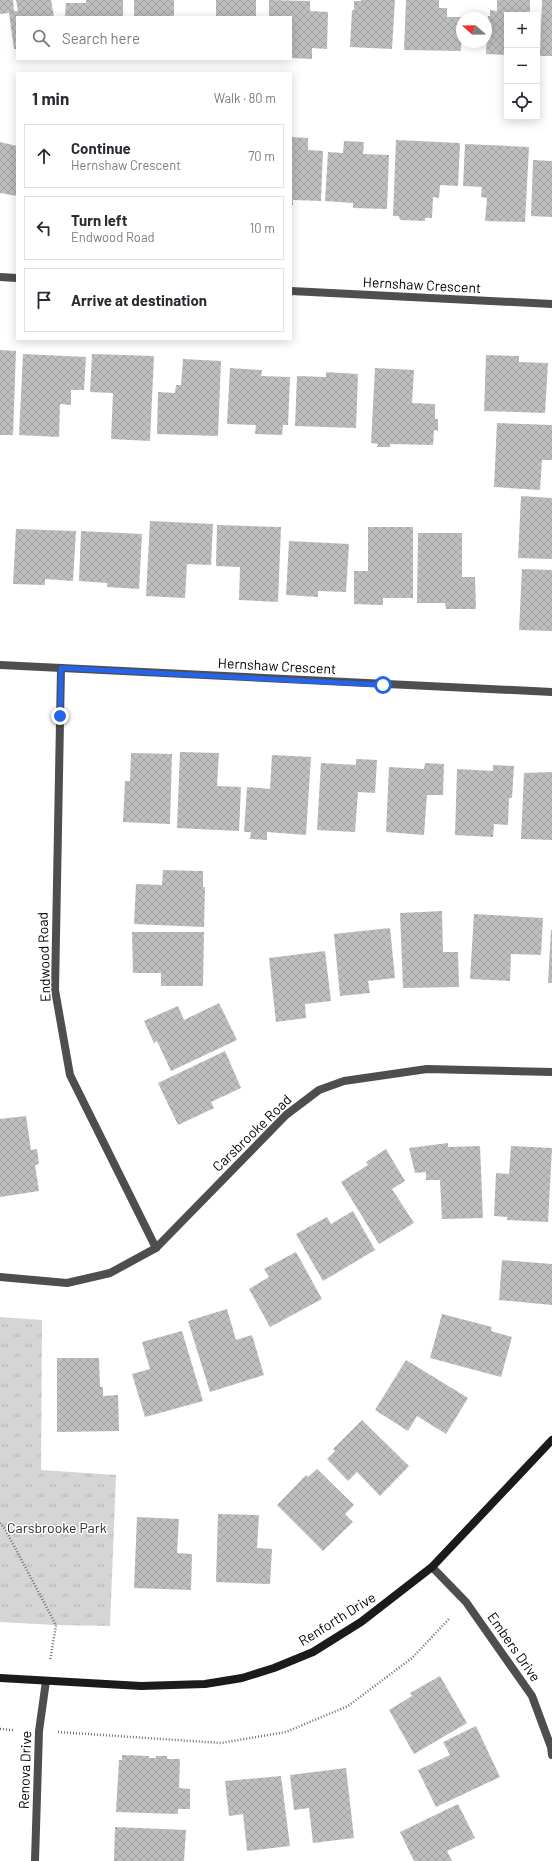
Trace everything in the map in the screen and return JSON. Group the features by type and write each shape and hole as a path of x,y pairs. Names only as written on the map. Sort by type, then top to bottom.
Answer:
{"street":[{"path":"0,277 16,278"},
{"name":"Hernshaw Crescent","path":"292,292 552,304"},
{"name":"Hernshaw Crescent","path":"0,665 552,692"},
{"name":"Endwood Road","path":"61,668 55,990 70,1075 156,1248"},
{"name":"Carsbrooke Road","path":"0,1277 67,1283 110,1273 156,1248 286,1115 320,1090 344,1081 427,1069 552,1072"},
{"name":"Renforth Drive","path":"0,1678 141,1686 205,1684 242,1678 274,1668 313,1652 362,1622 432,1567 552,1440"},
{"name":"Embers Drive","path":"432,1567 466,1602 532,1696 551,1747 552,1755"},
{"name":"Renova Drive","path":"35,1861 39,1731 46,1681"}],"path":[{"path":"0,1523 5,1529 56,1626 46,1681"},
{"path":"57,1732 221,1743 286,1732 348,1706 412,1658 449,1619"},
{"path":"0,1729 13,1730"}],"green space":[{"name":"Carsbrooke Park","path":"0,1317 42,1320 41,1470 116,1475 110,1626 0,1622"}],"building":[{"path":"0,0 13,0 14,11 18,11 16,0 51,0 54,16 16,16 16,49 14,49 9,13 0,14"},
{"path":"86,0 123,0 123,16 65,16 66,3 86,3"},
{"path":"134,0 174,0 174,16 134,16"},
{"path":"216,0 256,0 256,16 216,16"},
{"path":"269,0 310,1 310,11 328,12 327,49 312,48 312,59 292,58 292,16 269,16"},
{"path":"395,0 392,49 350,47 352,10 354,10 354,1"},
{"path":"406,0 439,0 439,8 447,8 447,17 456,17 456,48 461,48 461,51 404,50"},
{"path":"497,0 530,0 530,12 504,12 504,55 486,54 486,48 492,48 492,12 490,12 490,10 497,11"},
{"path":"542,0 552,0 552,56 540,56"},
{"path":"292,137 308,138 308,150 323,151 321,201 293,200 293,205"},
{"path":"396,140 460,143 458,186 440,185 439,198 433,197 432,218 425,218 425,221 400,220 399,216 393,216"},
{"path":"344,141 364,142 363,154 389,155 387,209 353,208 353,203 325,201 328,152 343,153"},
{"path":"0,142 16,146 16,196 0,193"},
{"path":"465,144 529,147 525,222 485,221 487,198 481,197 482,187 463,186"},
{"path":"533,160 552,161 552,217 531,216"},
{"path":"0,350 16,351 13,435 0,435"},
{"path":"23,354 86,357 84,390 71,390 71,405 60,404 59,437 19,435"},
{"path":"92,354 154,356 150,441 111,439 113,393 90,392"},
{"path":"486,355 519,356 519,362 548,363 545,413 484,411"},
{"path":"183,359 221,361 218,436 157,434 158,392 175,393 176,385 181,385"},
{"path":"230,368 262,370 261,376 290,377 288,425 283,425 282,435 255,434 256,425 227,424"},
{"path":"375,368 414,370 412,403 435,404 435,419 438,419 438,431 434,430 433,445 390,444 390,447 377,447 378,444 371,443"},
{"path":"326,372 358,374 356,428 295,426 297,376 326,377"},
{"path":"497,423 552,425 552,460 542,460 540,490 494,487"},
{"path":"521,496 552,498 552,559 518,558"},
{"path":"150,521 213,524 211,565 187,564 185,598 146,596"},
{"path":"217,525 281,527 278,602 239,600 240,567 216,566"},
{"path":"368,527 413,527 413,598 383,598 383,605 354,604 354,571 368,571"},
{"path":"16,529 76,531 73,581 45,579 45,585 13,584"},
{"path":"81,531 142,534 139,589 107,587 107,583 79,581"},
{"path":"418,533 462,533 462,577 475,577 476,609 446,609 445,603 417,603"},
{"path":"289,541 349,544 346,592 318,591 318,597 286,595"},
{"path":"522,569 552,570 552,631 519,630"},
{"path":"180,752 219,753 217,786 241,787 239,831 177,828"},
{"path":"131,753 172,754 170,824 123,822 125,781 130,781"},
{"path":"272,755 311,757 306,835 267,832 267,840 250,839 251,832 244,832 247,787 270,789"},
{"path":"356,759 377,760 375,793 358,792 355,832 317,830 321,763 356,765"},
{"path":"425,763 444,764 443,795 427,795 424,835 386,832 389,767 424,769"},
{"path":"493,765 514,766 512,798 509,798 508,825 494,824 493,837 455,835 457,769 493,771"},
{"path":"552,772 552,840 521,839 524,773"},
{"path":"163,870 203,871 203,887 205,887 204,927 134,924 136,884 162,885"},
{"path":"442,911 443,952 458,952 459,987 403,988 400,913"},
{"path":"474,914 543,918 541,955 511,954 510,981 470,979"},
{"path":"390,928 395,978 368,981 370,993 340,996 334,934"},
{"path":"551,930 552,983 548,983"},
{"path":"132,932 204,932 203,986 161,986 161,973 133,973"},
{"path":"325,951 331,1001 305,1004 306,1018 276,1022 269,958"},
{"path":"219,1003 237,1040 171,1071 157,1041 154,1043 144,1021 178,1006 184,1020"},
{"path":"225,1051 241,1088 211,1102 214,1108 178,1125 158,1083"},
{"path":"26,1116 31,1150 37,1149 39,1164 35,1165 39,1191 0,1197 0,1119"},
{"path":"448,1143 448,1147 480,1146 483,1218 442,1219 440,1180 426,1180 426,1172 415,1173 409,1148"},
{"path":"511,1146 552,1148 548,1222 507,1220 507,1217 494,1216 496,1173 509,1174"},
{"path":"386,1149 405,1181 392,1189 414,1223 379,1244 341,1182 368,1165 366,1162"},
{"path":"353,1211 375,1250 323,1281 296,1234 327,1217 331,1224"},
{"path":"296,1252 322,1299 270,1327 249,1289 269,1277 264,1269"},
{"path":"502,1260 552,1264 552,1305 499,1300"},
{"path":"227,1309 236,1340 252,1335 264,1375 210,1392 188,1321"},
{"path":"442,1314 492,1327 491,1331 512,1337 501,1377 430,1358"},
{"path":"182,1331 203,1401 145,1417 132,1374 150,1369 142,1342"},
{"path":"57,1358 99,1358 100,1387 103,1387 103,1396 118,1395 119,1431 57,1432"},
{"path":"406,1360 468,1398 446,1434 417,1416 408,1431 375,1410"},
{"path":"362,1420 409,1466 380,1496 357,1472 348,1481 327,1459 335,1451 333,1449"},
{"path":"317,1469 354,1505 345,1514 353,1522 323,1551 277,1505 306,1475 308,1477"},
{"path":"218,1514 259,1515 257,1548 272,1549 270,1584 216,1582"},
{"path":"137,1517 179,1519 177,1553 192,1554 191,1590 134,1588"},
{"path":"440,1676 467,1723 414,1754 389,1710 412,1696 410,1693"},
{"path":"476,1726 500,1777 436,1807 418,1770 450,1755 443,1742"},
{"path":"122,1755 149,1756 149,1758 156,1758 156,1756 167,1756 167,1759 180,1759 179,1788 190,1789 190,1809 178,1809 178,1814 116,1812 119,1760 122,1760"},
{"path":"346,1768 354,1838 313,1843 309,1808 294,1810 290,1775"},
{"path":"281,1776 290,1846 247,1851 243,1814 229,1816 225,1781"},
{"path":"458,1804 475,1838 447,1851 452,1861 414,1861 400,1832"},
{"path":"115,1827 186,1830 184,1861 114,1861"}],"route":[{"path":"60,716 61,668 383,685"}]}
